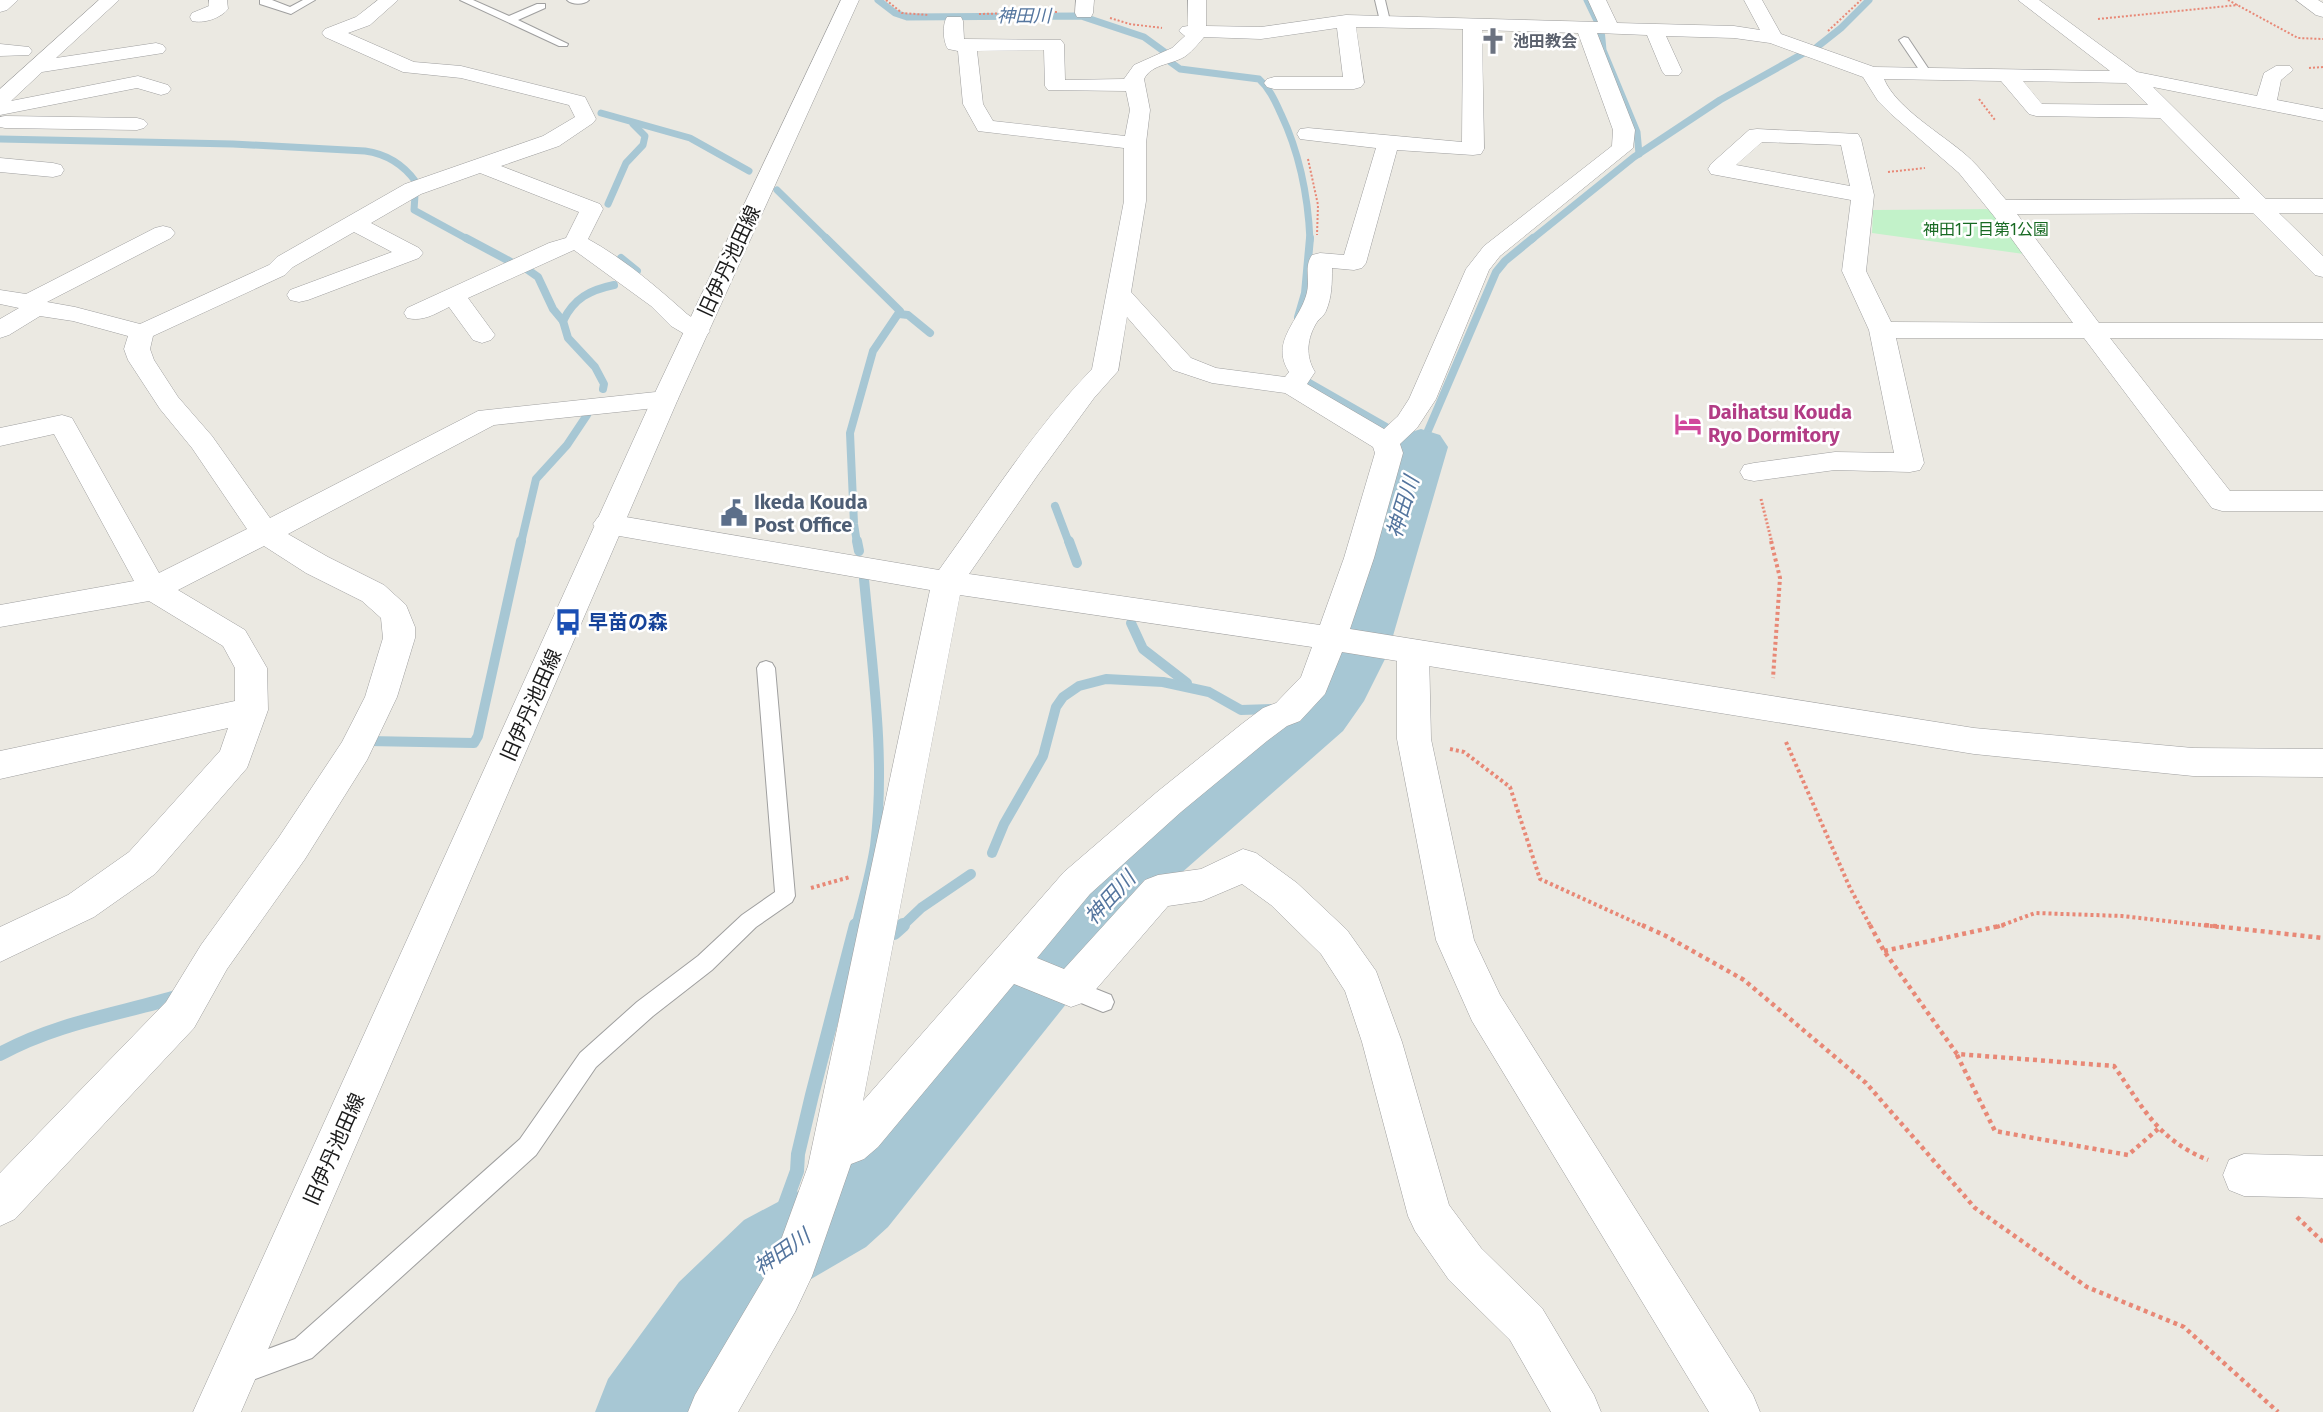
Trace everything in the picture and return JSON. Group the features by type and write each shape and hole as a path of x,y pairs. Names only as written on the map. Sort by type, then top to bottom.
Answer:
{"street":[{"path":"0,6 9,0"},
{"path":"0,100 39,66 73,31 110,0"},
{"path":"199,17 219,9 218,0"},
{"path":"0,297 142,332 212,302 277,270 285,262 412,189 551,141 586,119 578,101 461,72 410,68 332,33 363,21 389,0"},
{"name":"旧伊丹池田線","path":"217,1412 665,399 850,0"},
{"path":"712,1412 758,1335 796,1260 832,1151 947,582 1027,469 1085,392 1105,371 1135,201 1135,143 1140,110 1134,79 1137,72 1176,53 1194,37 1197,0"},
{"path":"1597,0 1611,29"},
{"path":"1753,0 1774,38"},
{"path":"2027,0 2131,77 2323,270"},
{"path":"1193,31 1261,33 1346,21 1472,25 1494,17 1586,29 1734,32 1774,38 1872,73 2131,77 2323,115"},
{"path":"954,21 955,45 1054,44 1055,86 1135,85"},
{"path":"1274,83 1354,84 1346,21"},
{"path":"1308,134 1473,149 1472,25"},
{"path":"832,1151 849,1144 863,1132 1014,966 1090,870 1246,739 1275,717 1288,712 1313,685 1336,639 1395,436 1416,413 1482,262 1492,251 1622,148 1624,130 1586,29"},
{"path":"1654,30 1672,71"},
{"path":"967,45 973,104 985,127 1135,143"},
{"path":"39,66 156,49"},
{"path":"0,50 22,51"},
{"path":"2266,104 2271,77 2283,70"},
{"path":"1872,73 1873,82 1892,104 1965,166 2000,207 2222,501 2323,501"},
{"path":"2007,75 2036,110 2166,112"},
{"path":"0,109 138,82 161,89"},
{"path":"0,122 85,119 137,124"},
{"path":"1754,472 1835,461 1910,463 1882,330 1854,271 1861,188 1850,139 1757,135 1719,169 1861,188"},
{"path":"1292,386 1302,372 1296,365 1295,346 1308,315 1313,312 1318,299 1320,260 1354,263 1388,143"},
{"path":"0,165 53,170"},
{"path":"482,166 592,209 575,243"},
{"path":"2000,207 2323,207"},
{"path":"299,295 411,253 354,223"},
{"path":"0,330 32,305 163,233"},
{"path":"417,313 557,248 575,243 582,245 660,301 681,321 697,331"},
{"path":"1118,292 1177,359 1191,369 1212,375 1292,386 1395,436"},
{"path":"454,297 482,335"},
{"path":"1882,330 2091,330 2318,336"},
{"path":"0,1204 180,1015 214,957 292,848 355,750 381,697 399,638 399,627 392,609 374,593 317,565 265,534 202,442 169,403 141,360 137,349 142,332"},
{"path":"0,616 153,589 265,534 488,417 665,399"},
{"path":"0,437 62,424 153,589 234,638 251,668 251,710 235,758 142,863 81,906 0,945"},
{"path":"609,524 947,582 1336,639 1974,741 2193,762 2323,763"},
{"path":"1402,650 1414,739 1455,940 1486,1008 1736,1412"},
{"path":"0,765 251,710"},
{"path":"1014,966 1079,992 1158,891 1191,889 1218,881 1243,864 1284,894 1334,942 1362,983 1382,1042 1430,1216 1465,1264 1526,1324 1577,1412"},
{"path":"2244,1175 2323,1177"}],"lane":[{"path":"267,0 264,2 291,11 310,0"},
{"path":"465,0 491,6 509,20 563,44"},
{"path":"572,0 576,2 584,0"},
{"path":"1380,0 1385,21"},
{"path":"509,20 541,6"},
{"path":"1904,40 1927,74"},
{"path":"234,1374 303,1349 528,1147 588,1060 645,1009 705,963 749,921 785,896 766,668"}],"path":[{"path":"886,0 902,13 933,15"},
{"path":"1802,47 1824,34 1861,0"},
{"path":"2228,0 2298,38 2323,39"},
{"path":"2058,23 2238,5"},
{"path":"978,14 1085,6 1130,24 1193,31"},
{"path":"1861,188 1902,169 1965,166"},
{"path":"1754,472 1780,578 1770,709 1805,779 1851,888 1884,951 1957,1054 1995,1131 2128,1155 2158,1129"},
{"path":"1414,739 1464,752 1510,787 1540,879 1666,936 1744,980 1866,1083 1975,1208 2086,1287 2184,1327 2278,1412"},
{"path":"785,896 854,876"},
{"path":"1884,951 2005,925 2035,913 2122,916 2323,938"},
{"path":"1957,1054 2114,1066 2158,1129 2184,1150 2244,1175 2299,1218 2323,1242"}],"green space":[{"name":"神田1丁目第1公園","path":"1997,209 2031,255 1872,233 1873,210"}],"waterway":[{"name":"神田川","path":"878,0 895,13 907,17 1081,16 1144,37 1166,53"},
{"path":"1587,0 1601,29 1603,50 1637,132 1639,154"},
{"path":"1817,47 1841,28 1869,0"},
{"path":"1639,154 1720,100 1804,53"},
{"name":"神田川","path":"1169,61 1180,69 1259,79 1266,87 1288,129 1298,160 1305,191 1310,239"},
{"path":"601,113 690,138 749,171"},
{"path":"608,204 626,163 643,145 645,136 633,124"},
{"path":"0,139 233,144 365,151 394,161 416,182"},
{"path":"1531,240 1639,154"},
{"path":"777,190 828,240"},
{"path":"415,195 414,210 469,240"},
{"path":"466,238 511,262"},
{"path":"826,238 900,311 873,351 850,433 857,543"},
{"path":"1304,380 1421,447 1496,272 1505,261 1533,238"},
{"name":"神田川","path":"1298,317 1305,293 1310,239"},
{"path":"621,258 637,271 635,275"},
{"path":"528,270 538,277 553,309 563,321"},
{"path":"563,321 572,306 584,296 614,285"},
{"path":"899,314 908,315 930,333"},
{"path":"563,321 568,338 595,367 604,384 603,389"},
{"path":"521,543 536,479 567,445 587,415"},
{"name":"神田川","path":"641,1412 710,1313 742,1281 775,1251 836,1217 858,1197 1121,882 1328,704 1357,653 1421,447"},
{"path":"1055,506 1069,543"},
{"path":"368,741 474,743 478,736 521,541"},
{"path":"857,541 859,551"},
{"path":"1069,541 1077,563"},
{"path":"856,927 875,846 879,780 877,712 864,579"},
{"path":"1131,623 1143,649 1187,683"},
{"path":"992,853 1004,824 1043,756 1056,707 1063,697 1079,686 1106,679 1163,682 1209,692 1241,710 1275,709"},
{"path":"1299,709 1324,709"},
{"path":"901,927 921,908 971,874"},
{"path":"757,1267 773,1237 797,1171 798,1154 812,1095 856,925"},
{"path":"894,933 903,925"},
{"path":"0,1054 43,1034 180,996"}],"place":[{"name":"池田教会","path":"1493,41"},
{"name":"Daihatsu Kouda Ryo Dormitory","path":"1688,424"},
{"name":"Ikeda Kouda Post Office","path":"734,513"},
{"name":"早苗の森","path":"568,622"}]}
